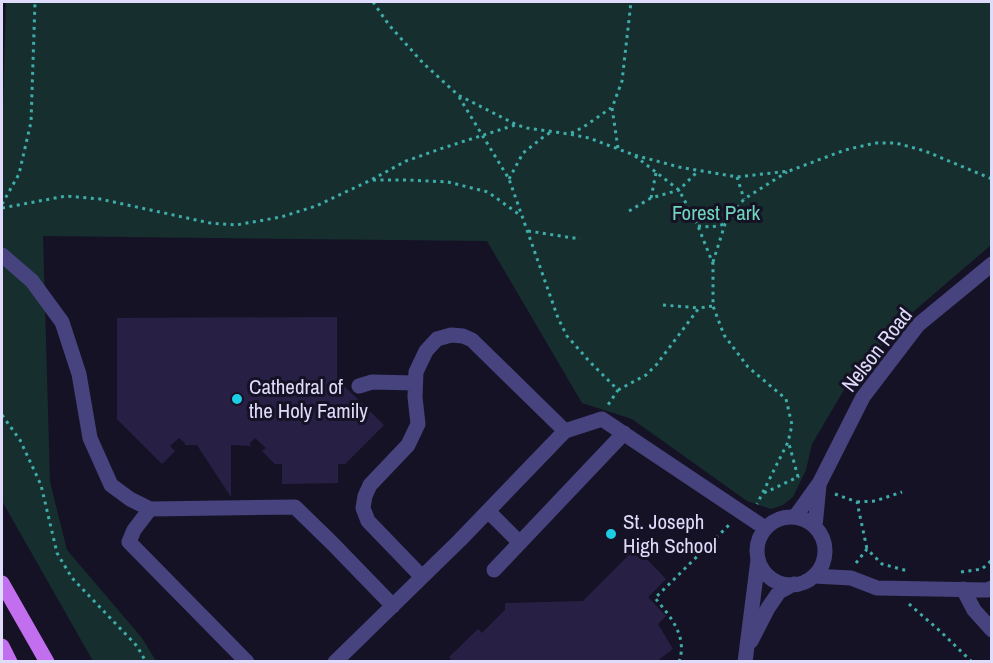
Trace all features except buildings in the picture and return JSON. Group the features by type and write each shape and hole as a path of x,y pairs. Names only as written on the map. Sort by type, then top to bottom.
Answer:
{"main road":[{"path":"2,583 47,662"},
{"path":"2,646 10,662"}],"street":[{"path":"2,255 32,281 62,322 79,374 90,438 111,484 130,499 150,509 295,507 393,606"},
{"name":"Nelson Road","path":"795,517 820,482 863,397 918,325 992,264"},
{"path":"422,578 368,521 363,508 370,485 408,446 418,424 415,397 416,372 426,351 437,339 451,335 463,336 472,340 565,431"},
{"path":"359,386 372,382 415,383"},
{"path":"335,662 422,578 565,431 603,419 765,528"},
{"path":"494,570 624,433"},
{"name":"Nelson Road","path":"815,526 820,482"},
{"path":"150,509 134,530 129,542 247,662"},
{"path":"488,511 520,543"},
{"path":"745,657 758,560 757,549 759,538 765,528 785,517 806,520 815,526 825,546 821,567 805,582 782,583 772,579 758,560"},
{"path":"824,557 877,588 987,590 992,588"},
{"path":"814,576 851,573"},
{"path":"745,657 768,608 779,592 794,584"},
{"path":"963,589 974,610 992,630"}],"path":[{"path":"2,206 19,174 31,122 35,2"},
{"path":"373,2 389,25 423,63 458,95 509,179 558,318 567,336 618,390"},
{"path":"618,148 612,108 622,81 631,2"},
{"path":"458,95 527,128 569,134 679,167 737,177 789,171"},
{"path":"569,134 612,108"},
{"path":"2,206 66,196 100,200 210,223 236,225 281,217 307,208 371,180 406,161 517,124"},
{"path":"509,179 523,153 553,131"},
{"path":"679,662 682,654 680,635 672,618 655,598 745,515 762,494 788,442 792,425 786,399 748,367 724,335 713,306 713,264 725,224 744,200 789,171 845,150 874,143 896,143 925,151 992,179"},
{"path":"634,155 679,190 698,226 713,264"},
{"path":"629,211 651,198 679,190 698,171"},
{"path":"651,198 656,172"},
{"path":"737,177 744,200"},
{"path":"371,180 448,182 488,192 522,216"},
{"path":"698,226 712,227 725,224"},
{"path":"528,231 580,239"},
{"path":"663,305 699,308 713,306"},
{"path":"603,419 607,406 618,390 646,375 657,364 699,308"},
{"path":"2,415 20,440 41,484 57,553 72,578 137,646 146,662"},
{"path":"762,494 798,477 788,442"},
{"path":"848,499 857,502 875,501 902,492"},
{"path":"857,502 867,549 882,564 909,572"},
{"path":"851,573 867,549"},
{"path":"962,572 982,569 992,560"},
{"path":"909,588 909,605 972,662"}],"green space":[{"name":"Forest Park","path":"6,2 991,2 991,245 914,311 845,388 812,444 806,470 793,497 783,505 771,509 747,501 632,419 582,403 487,241 43,236 50,482 67,550 142,638 156,661 93,661 2,501 2,136"}],"place":[{"name":"Cathedral of the Holy Family","path":"237,399"},
{"name":"St. Joseph High School","path":"611,534"}]}
